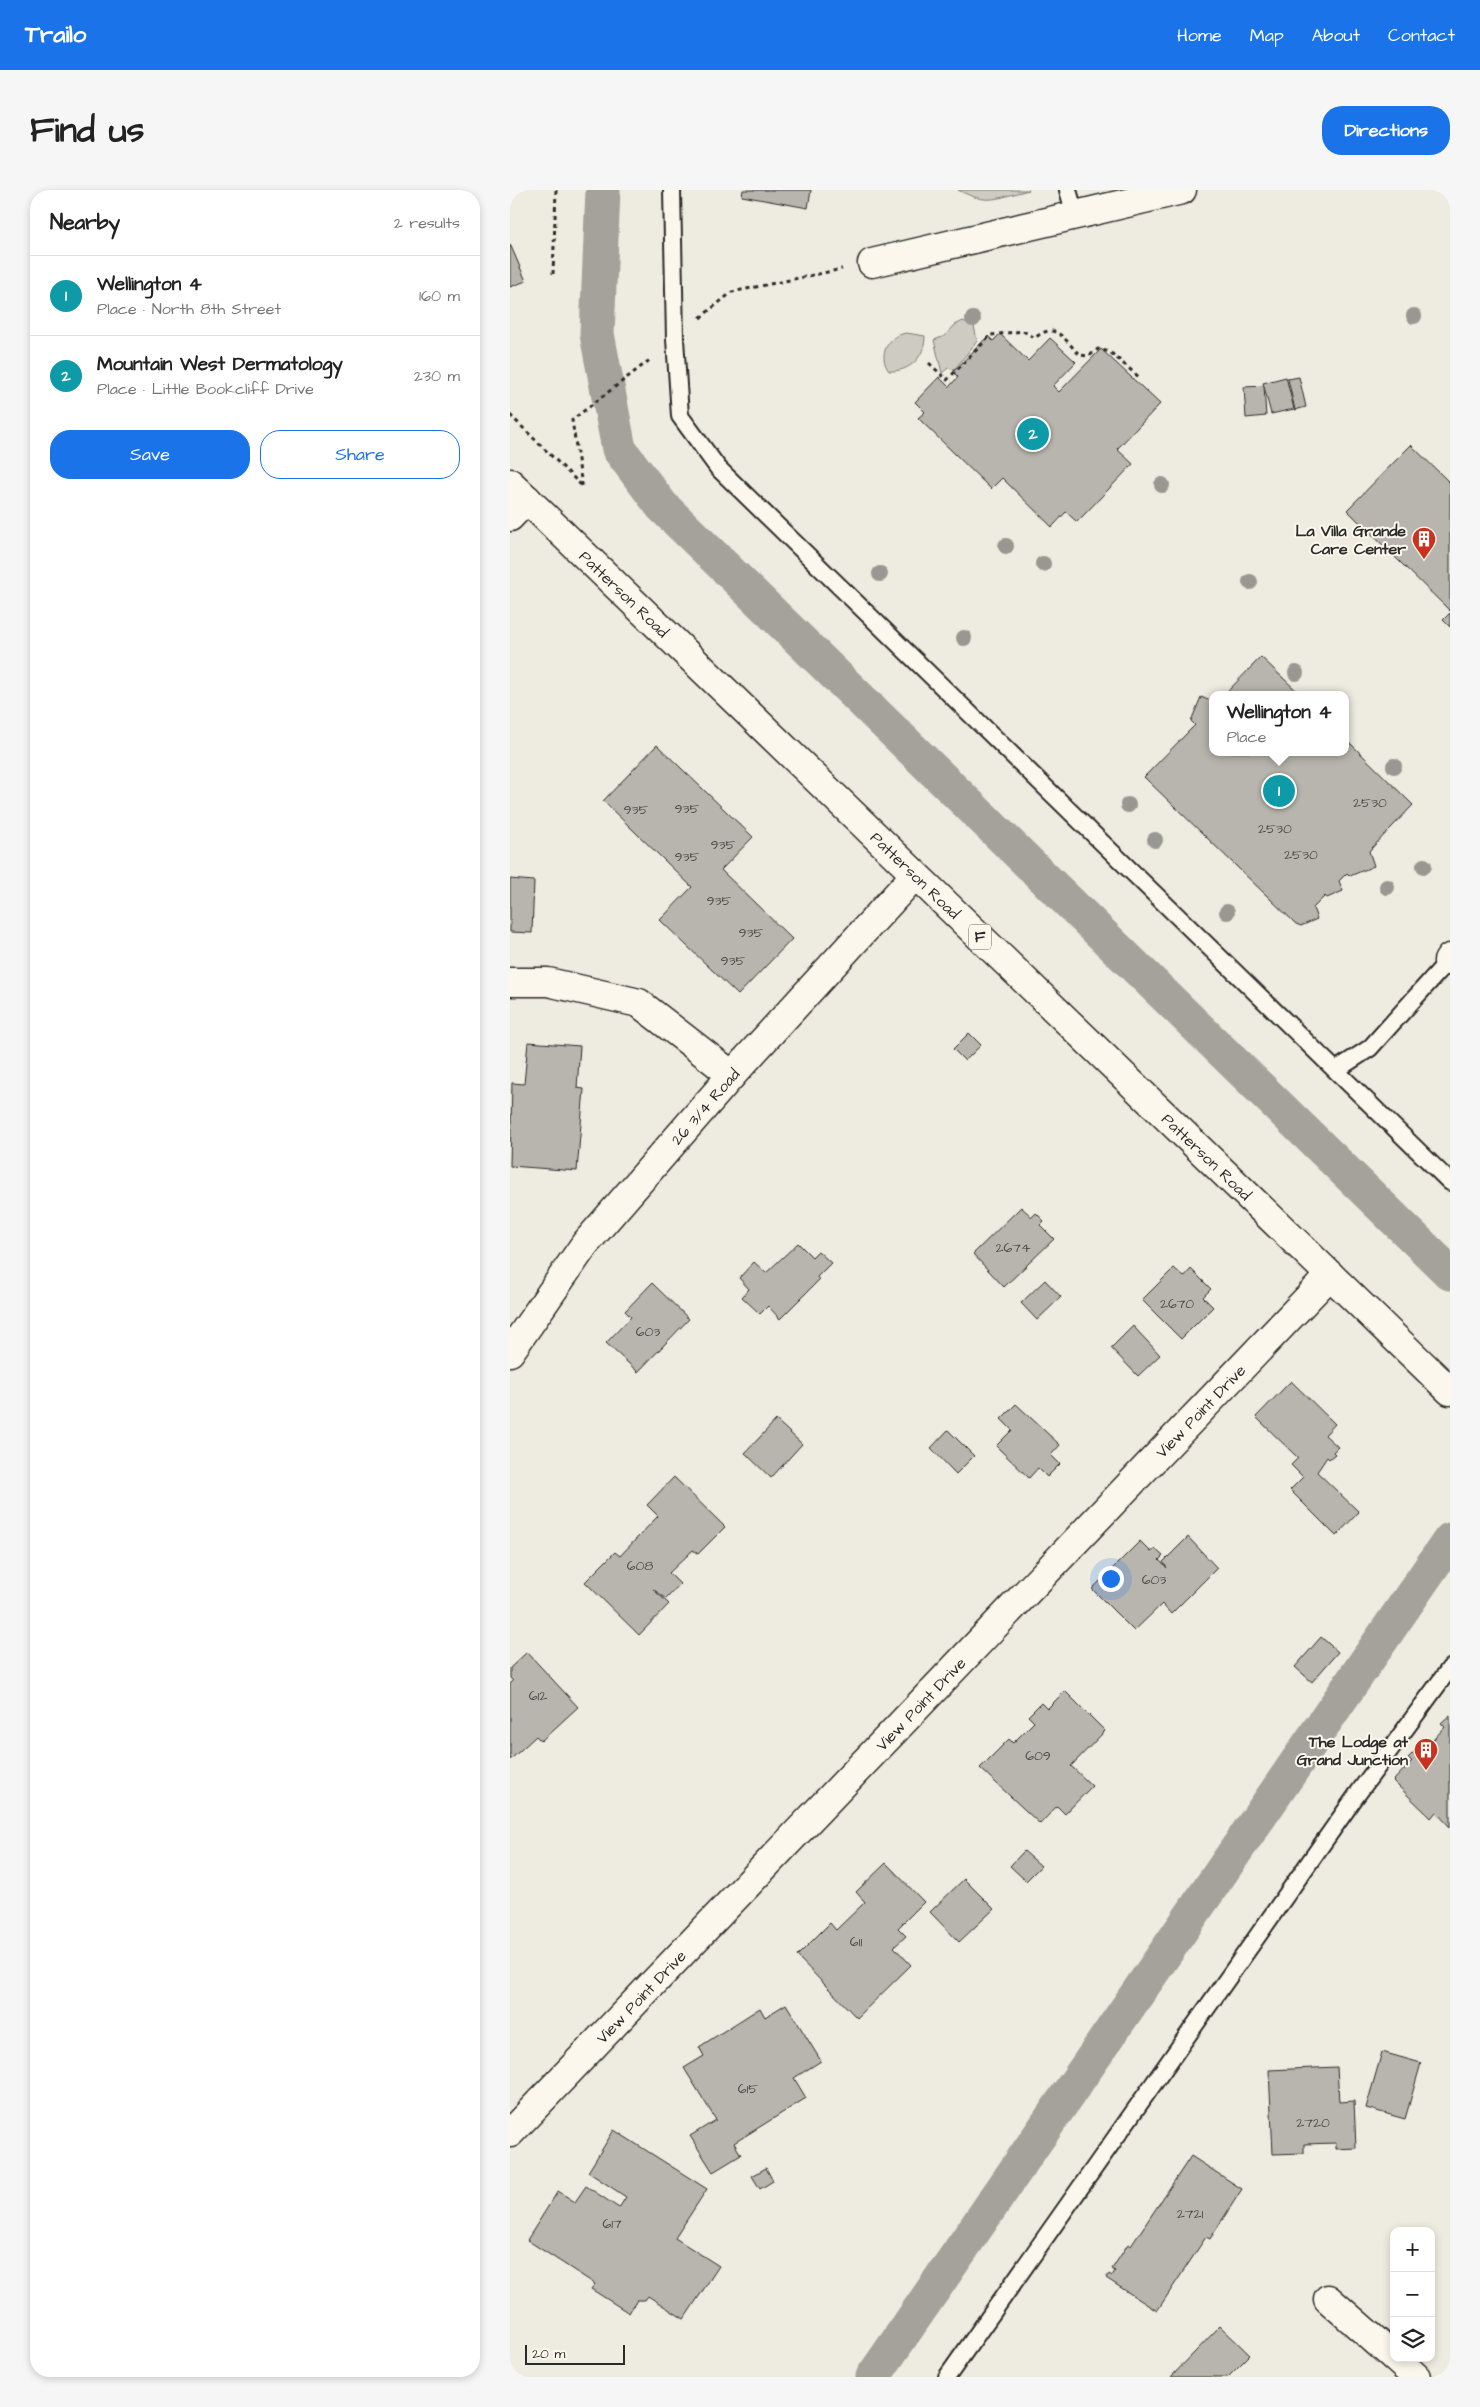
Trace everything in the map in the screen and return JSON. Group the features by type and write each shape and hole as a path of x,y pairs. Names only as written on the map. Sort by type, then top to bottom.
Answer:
{"street":[{"path":"872,263 934,248 1071,202 1182,190"},
{"name":"Patterson Road","path":"516,500 915,875 1450,1392"},
{"name":"26 3/4 Road","path":"510,1352 585,1244 732,1075 915,875"},
{"path":"510,982 548,982 639,1003 732,1075"},
{"name":"View Point Drive","path":"510,2133 1330,1275"},
{"path":"1328,2300 1390,2354"},
{"path":"1399,2362 1416,2377"}],"lane":[{"path":"672,190 675,339 680,416 718,468 1450,1182"},
{"path":"1336,1070 1370,1048 1449,959"},
{"path":"947,2377 1339,1819 1450,1668"}],"path":[{"path":"553,274 556,190"},
{"path":"510,415 582,486 572,420 656,355 732,292 872,263"},
{"path":"929,363 947,380 991,335 1023,332 1035,338 1042,331 1048,331 1060,334 1080,355 1090,356 1098,349 1110,352 1140,378"}],"shaded area":[{"path":"958,190 1029,190 1000,198 985,199"},
{"path":"963,321 974,326 977,341 954,370 948,368 942,373 934,340 945,336 955,325"},
{"path":"906,333 925,336 919,357 910,366 897,371 889,371 884,359 886,347 894,338"}],"building":[{"path":"743,190 811,190 808,208 742,196"},
{"path":"510,244 526,281 510,287"},
{"path":"1000,334 1028,361 1050,338 1076,362 1053,386 1059,392 1101,349 1160,404 1117,449 1133,464 1077,522 1066,512 1052,527 1002,478 991,489 918,418 925,412 915,402 939,377 949,387 958,377 953,372 988,336 993,341"},
{"path":"1286,377 1294,409 1271,414 1263,383"},
{"path":"1299,377 1306,407 1295,410 1288,379"},
{"path":"1264,386 1266,416 1246,418 1244,387"},
{"name":"La Villa Grande Care Center","path":"1411,445 1450,483 1450,611 1347,510"},
{"path":"1450,613 1450,627 1443,620"},
{"path":"1261,657 1297,691 1228,691"},
{"path":"1201,697 1209,700 1209,756 1349,756 1349,744 1351,744 1413,805 1369,851 1374,866 1350,876 1347,873 1339,881 1343,891 1327,898 1325,896 1313,908 1317,919 1301,926 1296,924 1144,777 1195,725 1191,721"},
{"path":"657,745 753,837 721,870 792,939 738,995 660,920 692,887 603,801"},
{"path":"510,879 534,881 532,933 510,932"},
{"path":"969,1033 981,1045 965,1061 953,1049"},
{"path":"528,1042 580,1046 577,1088 584,1089 577,1171 510,1166 512,1083 524,1084"},
{"path":"1021,1207 1032,1217 1036,1213 1044,1221 1040,1225 1054,1239 1004,1287 973,1254"},
{"path":"798,1243 812,1257 818,1251 831,1263 817,1277 819,1280 780,1319 768,1306 760,1314 742,1297 749,1289 739,1278 754,1262 766,1273"},
{"path":"1174,1268 1184,1277 1191,1269 1211,1289 1203,1297 1213,1307 1181,1339 1142,1300"},
{"path":"1045,1280 1061,1297 1037,1320 1021,1303"},
{"path":"652,1283 689,1319 638,1372 606,1343 631,1317 625,1311"},
{"path":"1133,1326 1160,1355 1138,1376 1111,1348"},
{"path":"1291,1381 1335,1424 1325,1435 1338,1447 1333,1452 1335,1454 1329,1459 1327,1457 1317,1472 1359,1512 1336,1536 1290,1490 1303,1477 1291,1465 1298,1458 1256,1417"},
{"path":"1016,1404 1060,1445 1051,1455 1060,1464 1047,1477 1038,1468 1029,1478 996,1446 1012,1430 1001,1419"},
{"path":"776,1420 802,1444 771,1478 745,1453"},
{"path":"948,1430 974,1456 956,1474 931,1448"},
{"path":"674,1477 725,1527 698,1554 693,1550 669,1573 680,1584 666,1599 653,1589 669,1604 639,1635 585,1582 615,1552 620,1556 658,1516 647,1505"},
{"path":"1188,1537 1217,1568 1171,1614 1162,1604 1134,1631 1092,1589 1140,1541 1151,1552 1155,1549 1163,1556 1159,1560 1167,1568 1163,1562"},
{"path":"1321,1637 1338,1652 1312,1682 1295,1667"},
{"path":"527,1652 578,1707 541,1741 536,1736 510,1760 510,1684 513,1681 510,1678 510,1668"},
{"path":"1065,1691 1105,1731 1071,1766 1092,1786 1065,1814 1057,1806 1040,1824 980,1768 1009,1739 1013,1743 1034,1722 1028,1716 1041,1703 1047,1709"},
{"name":"The Lodge at Grand Junction","path":"1450,1715 1450,1827 1436,1812 1431,1818 1393,1781 1412,1761 1408,1758 1428,1738 1432,1741 1445,1727 1441,1723"},
{"path":"1024,1851 1041,1866 1026,1881 1010,1866"},
{"path":"886,1863 924,1902 898,1928 906,1936 894,1947 911,1965 857,2018 797,1956 830,1923 836,1930 865,1902 856,1892"},
{"path":"964,1879 994,1909 959,1942 930,1912"},
{"path":"786,2004 821,2061 794,2078 806,2098 734,2143 741,2155 713,2172 690,2136 716,2120 684,2068 704,2056 699,2047 760,2008 765,2017"},
{"path":"1382,2052 1421,2063 1405,2119 1366,2108"},
{"path":"1337,2067 1339,2102 1354,2101 1356,2148 1336,2149 1336,2143 1304,2144 1304,2153 1273,2154 1269,2070"},
{"path":"614,2130 707,2189 675,2238 719,2266 684,2319 648,2296 645,2300 637,2300 629,2313 591,2289 595,2284 527,2240 558,2191 575,2202 586,2186 619,2208 626,2197 588,2172"},
{"path":"1191,2156 1242,2189 1210,2239 1206,2237 1157,2311 1106,2278 1109,2274 1112,2276 1115,2271 1112,2269 1128,2244 1131,2246"},
{"path":"766,2168 773,2181 760,2189 752,2176"},
{"path":"1220,2326 1250,2355 1228,2377 1171,2377"}],"waterway":[{"path":"603,190 597,334 619,449 662,506 1450,1273"},
{"path":"873,2377 1450,1540"}],"place":[{"name":"Mountain West Dermatology","path":"1033,434"},
{"name":"La Villa Grande Care Center","path":"1424,560"},
{"name":"Wellington 4","path":"1279,791"},
{"name":"The Lodge at Grand Junction","path":"1426,1771"}]}
